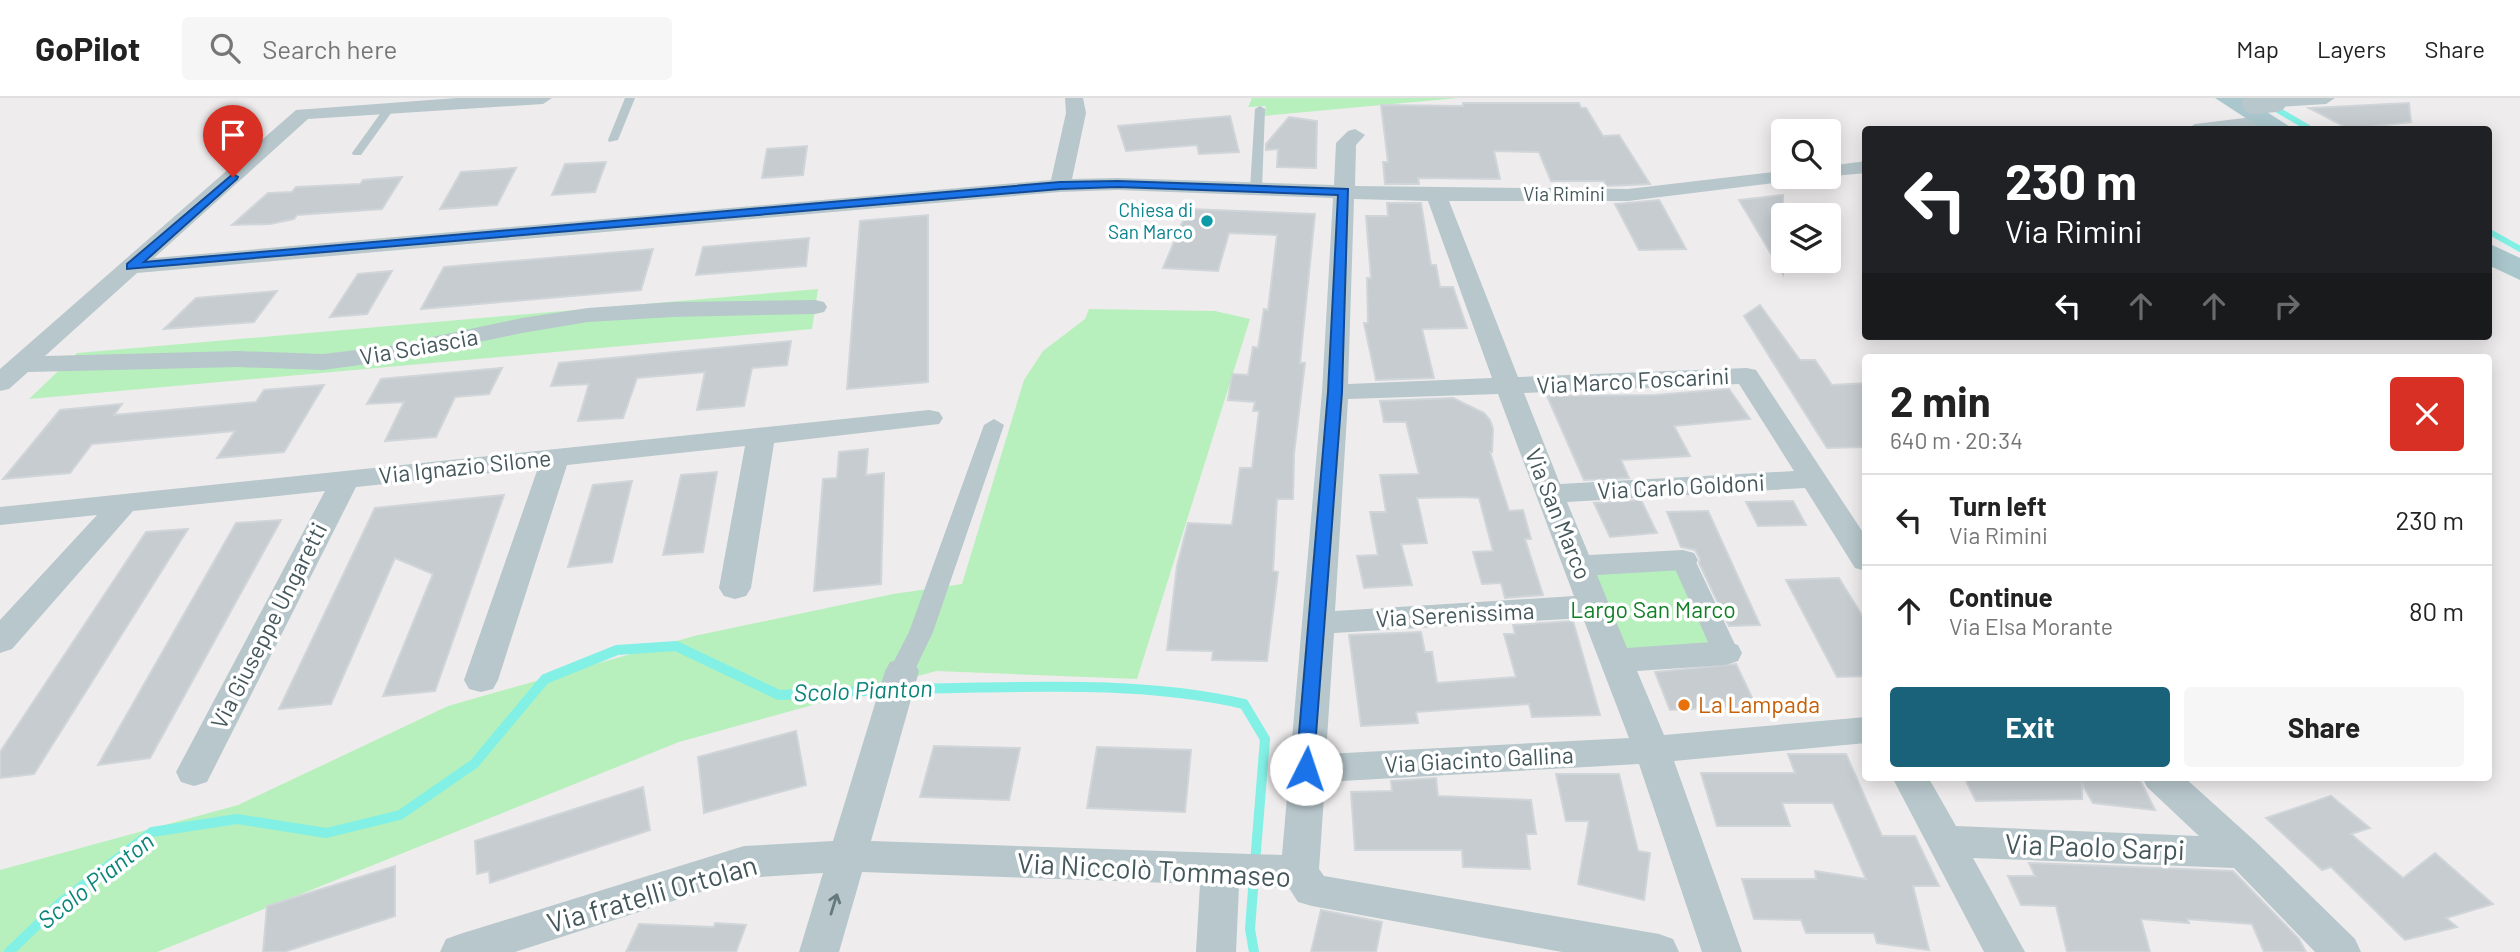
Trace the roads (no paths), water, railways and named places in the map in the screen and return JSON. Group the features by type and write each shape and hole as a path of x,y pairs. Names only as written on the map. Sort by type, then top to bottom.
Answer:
{"main road":[{"path":"2492,254 2520,271"}],"street":[{"path":"6,377 303,114 543,98"},
{"path":"2206,126 2258,109 2326,98"},
{"path":"1060,186 1075,106"},
{"path":"1293,872 1306,769 1335,392 1346,143 1355,135"},
{"path":"1841,170 1862,168"},
{"name":"Via Rimini","path":"131,267 1091,184 1436,195 1628,195 1771,178"},
{"name":"Via San Marco","path":"1436,195 1549,494 1652,750 1721,952"},
{"name":"Via Sciascia","path":"6,377 128,364 239,359 321,362 381,356 586,315 699,307 815,307"},
{"name":"Via Marco Foscarini","path":"1509,387 1747,376 1862,555"},
{"path":"1335,392 1509,387"},
{"name":"Via Ignazio Silone","path":"0,516 929,418"},
{"path":"819,952 902,671 920,632 994,425"},
{"path":"735,587 761,436"},
{"path":"481,680 555,458"},
{"name":"Via Carlo Goldoni","path":"1549,494 1814,479"},
{"name":"Via Giuseppe Ungaretti","path":"194,772 345,480"},
{"path":"0,641 124,503"},
{"path":"1579,566 1683,560 1726,653 1618,660"},
{"name":"Via Serenissima","path":"1316,623 1594,606"},
{"name":"Via Giacinto Gallina","path":"1306,769 1652,750 1862,730"},
{"path":"1912,781 2005,952"},
{"path":"2164,781 2243,853 2341,952"},
{"name":"Via Paolo Sarpi","path":"1946,841 2243,853"},
{"name":"Via Niccolò Tommaseo","path":"848,856 1293,872 1312,890 1658,952"},
{"name":"Via fratelli Ortolan","path":"460,952 744,862 848,856"},
{"path":"1216,952 1229,869"}],"lane":[{"path":"613,140 630,98"},
{"path":"357,153 389,109"},
{"path":"1256,189 1260,109"}],"waterway":[{"path":"2271,106 2305,126"},
{"path":"2492,233 2520,249"},
{"name":"Scolo Pianton","path":"9,952 59,904 152,832 237,819 326,833 400,815 474,764 545,679 617,650 676,646 779,695 889,690"},
{"name":"Scolo Pianton","path":"903,689 1117,688 1202,696 1244,704 1265,739 1255,863"},
{"name":"Scolo Pianton","path":"1254,877 1250,929 1254,952"}],"place":[{"name":"Chiesa di San Marco","path":"1207,221"},
{"name":"La Lampada","path":"1684,705"}],"park label":[{"name":"Largo San Marco","path":"1653,610"}]}
